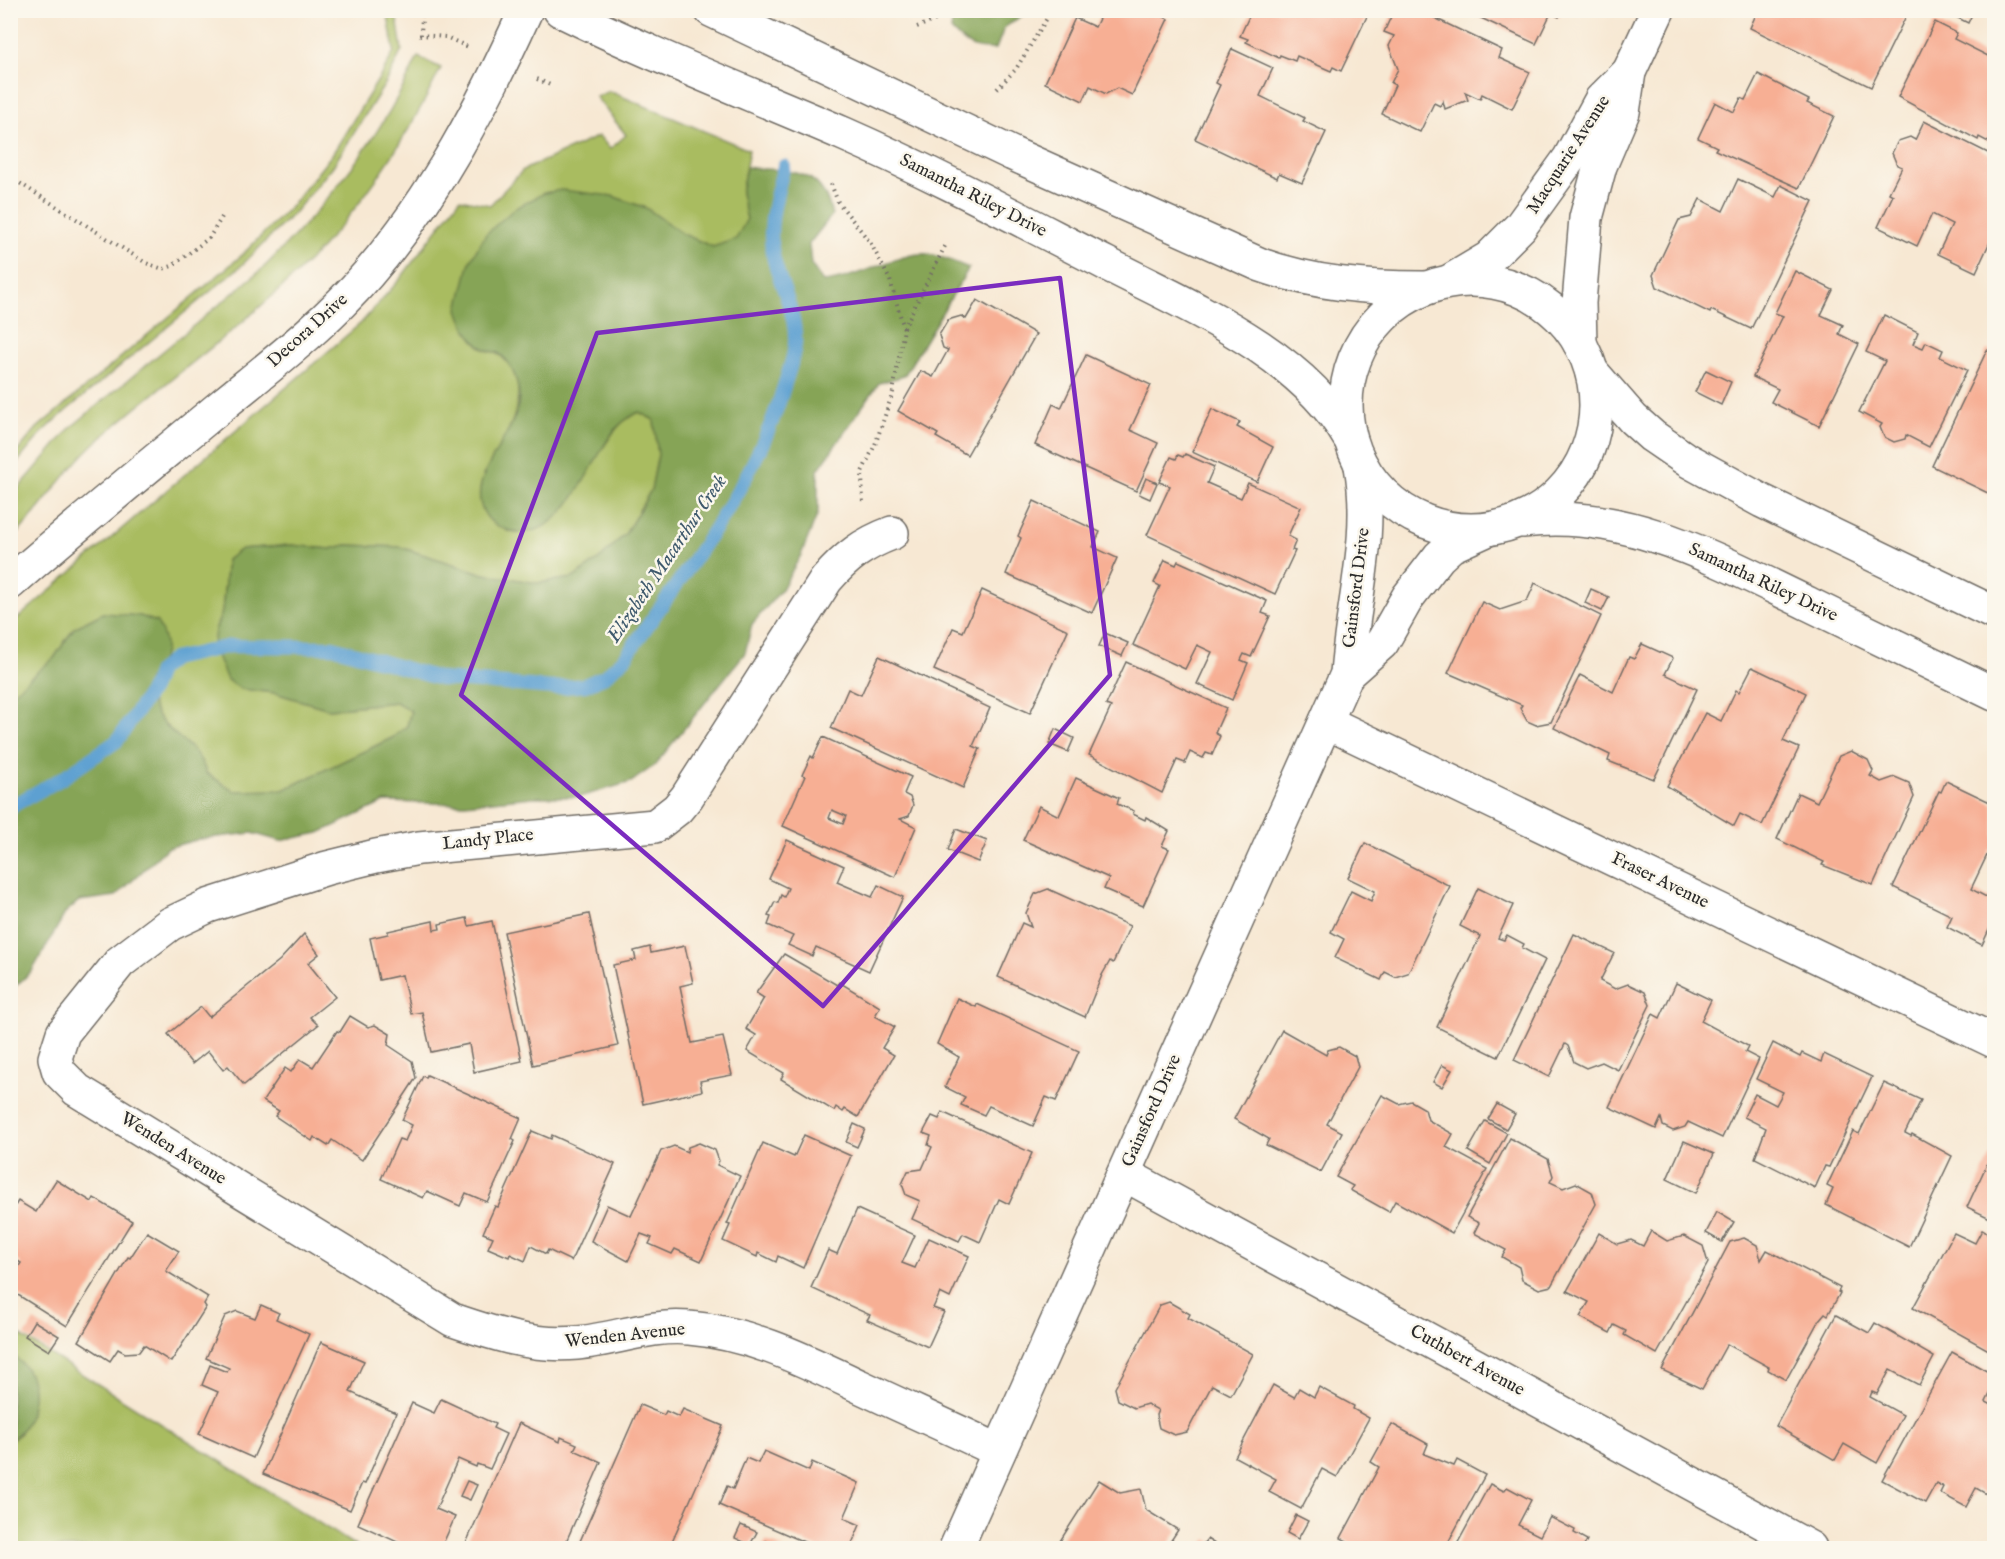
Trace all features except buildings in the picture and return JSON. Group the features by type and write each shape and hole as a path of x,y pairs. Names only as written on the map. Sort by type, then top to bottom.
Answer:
{"street":[{"name":"Decora Drive","path":"10,583 300,341 366,276 409,223 457,150 494,81 526,10"},
{"name":"Samantha Riley Drive","path":"560,10 612,35 909,164 1230,329 1291,368 1304,380 1329,405 1379,490 1402,510 1429,523 1459,530 1568,518 1653,534 1734,568 1995,694"},
{"path":"711,10 1013,154 1289,275 1345,286 1438,284 1482,280 1512,287 1540,300 1563,319 1586,358 1633,419 1653,436 1688,460 1762,501 1995,613"},
{"name":"Macquarie Avenue","path":"1504,525 1545,507 1567,486 1583,461 1594,432 1596,402 1586,358 1580,284 1586,218 1600,166 1623,112 1629,72 1658,10"},
{"name":"Macquarie Avenue","path":"1355,451 1345,407 1348,377 1358,349 1375,323 1397,303 1489,258 1524,222 1569,159 1601,100 1629,72"},
{"name":"Gainsford Drive","path":"956,1548 1347,674 1350,630 1357,603 1365,536 1365,486 1355,451"},
{"name":"Gainsford Drive","path":"1347,674 1382,644 1408,597 1439,557 1469,536 1504,525"},
{"name":"Landy Place","path":"77,1090 59,1072 54,1058 63,1033 120,962 170,924 208,906 327,868 418,848 546,834 639,829 666,820 687,796 826,580 846,556 880,538"},
{"name":"Fraser Avenue","path":"1326,722 1995,1041"},
{"name":"Wenden Avenue","path":"77,1090 453,1320 497,1335 537,1344 578,1343 642,1331 687,1327 740,1335 783,1350 999,1451"},
{"name":"Cuthbert Avenue","path":"1124,1174 1810,1548"}],"path":[{"path":"420,10 421,35 446,37"},
{"path":"917,27 962,10"},
{"path":"997,89 1016,69 1052,10"},
{"path":"10,177 146,263 164,269 172,266 209,238 222,217"},
{"path":"831,184 838,202 870,242 890,280 904,329"},
{"path":"880,538 862,472 875,445 893,392 904,329 946,244"}],"highlighted area":[{"path":"1060,278 1110,675 823,1006 461,695 597,333"}],"green space":[{"path":"954,10 1037,11 1023,15 1004,28 996,49 988,49 971,46 951,30"},
{"path":"377,11 396,11 402,50 387,81 333,166 295,212 241,266 67,410 41,434 11,470 11,459 37,428 241,256 293,204 333,153 394,51 388,16"},
{"path":"418,57 441,68 395,151 342,225 276,293 94,444 11,540 11,497 70,428 261,270 284,247 329,197 369,144 387,116"},
{"path":"609,91 749,150 741,193 747,219 737,239 713,247 683,234 646,208 612,196 464,325 482,348 502,357 513,370 517,385 518,401 508,432 483,475 507,531 525,533 557,516 613,433 623,421 639,412 654,420 658,455 651,490 626,533 602,557 573,578 537,583 484,574 400,547 346,545 330,549 291,545 241,549 227,560 222,613 215,630 241,689 275,693 329,709 396,702 411,710 407,726 392,738 283,790 234,791 206,773 192,749 164,724 150,699 148,680 158,667 157,622 140,616 103,613 74,628 54,658 11,694 11,624 361,323 400,279 460,199 490,205 523,170 599,136 610,149 626,135 596,97"},
{"path":"746,167 801,174 820,187 832,215 809,244 811,264 823,282 918,254 938,256 969,268 904,376 879,383 818,470 818,513 801,555 782,589 752,624 745,653 655,765 631,782 579,797 533,797 465,804 385,802 319,833 280,841 252,833 200,839 167,848 116,896 79,901 66,912 32,971 11,990 11,694 54,658 74,628 103,613 140,616 157,622 164,639 162,659 148,680 150,699 156,713 164,724 192,749 206,773 234,791 283,790 392,738 407,726 411,711 396,702 329,709 275,693 241,689 227,680 213,646 215,630 222,612 227,560 241,549 291,545 330,549 346,545 400,547 484,574 537,583 573,578 602,557 626,533 651,490 658,455 654,420 639,412 619,425 605,444 576,494 551,522 536,530 519,532 497,526 487,517 480,503 480,489 492,458 510,428 516,412 519,391 507,361 498,353 485,349 477,343 467,330 460,315 458,309 470,261 486,234 514,209 544,193 561,190 612,196 646,208 683,234 713,247 736,239 747,219 741,193"},
{"path":"10,1329 359,1548 11,1548 11,1440 20,1434 25,1367 11,1353"},
{"path":"10,1353 25,1367 33,1386 29,1416 18,1434 11,1440"}],"waterway":[{"name":"Elizabeth Macarthur Creek","path":"10,807 61,779 117,741 152,689 159,671 173,659 230,646 333,647 441,679 554,688 585,685 605,676 625,658 716,527 756,457 772,421 794,354 795,344 794,322 774,260 771,236 773,213 784,166"}]}
